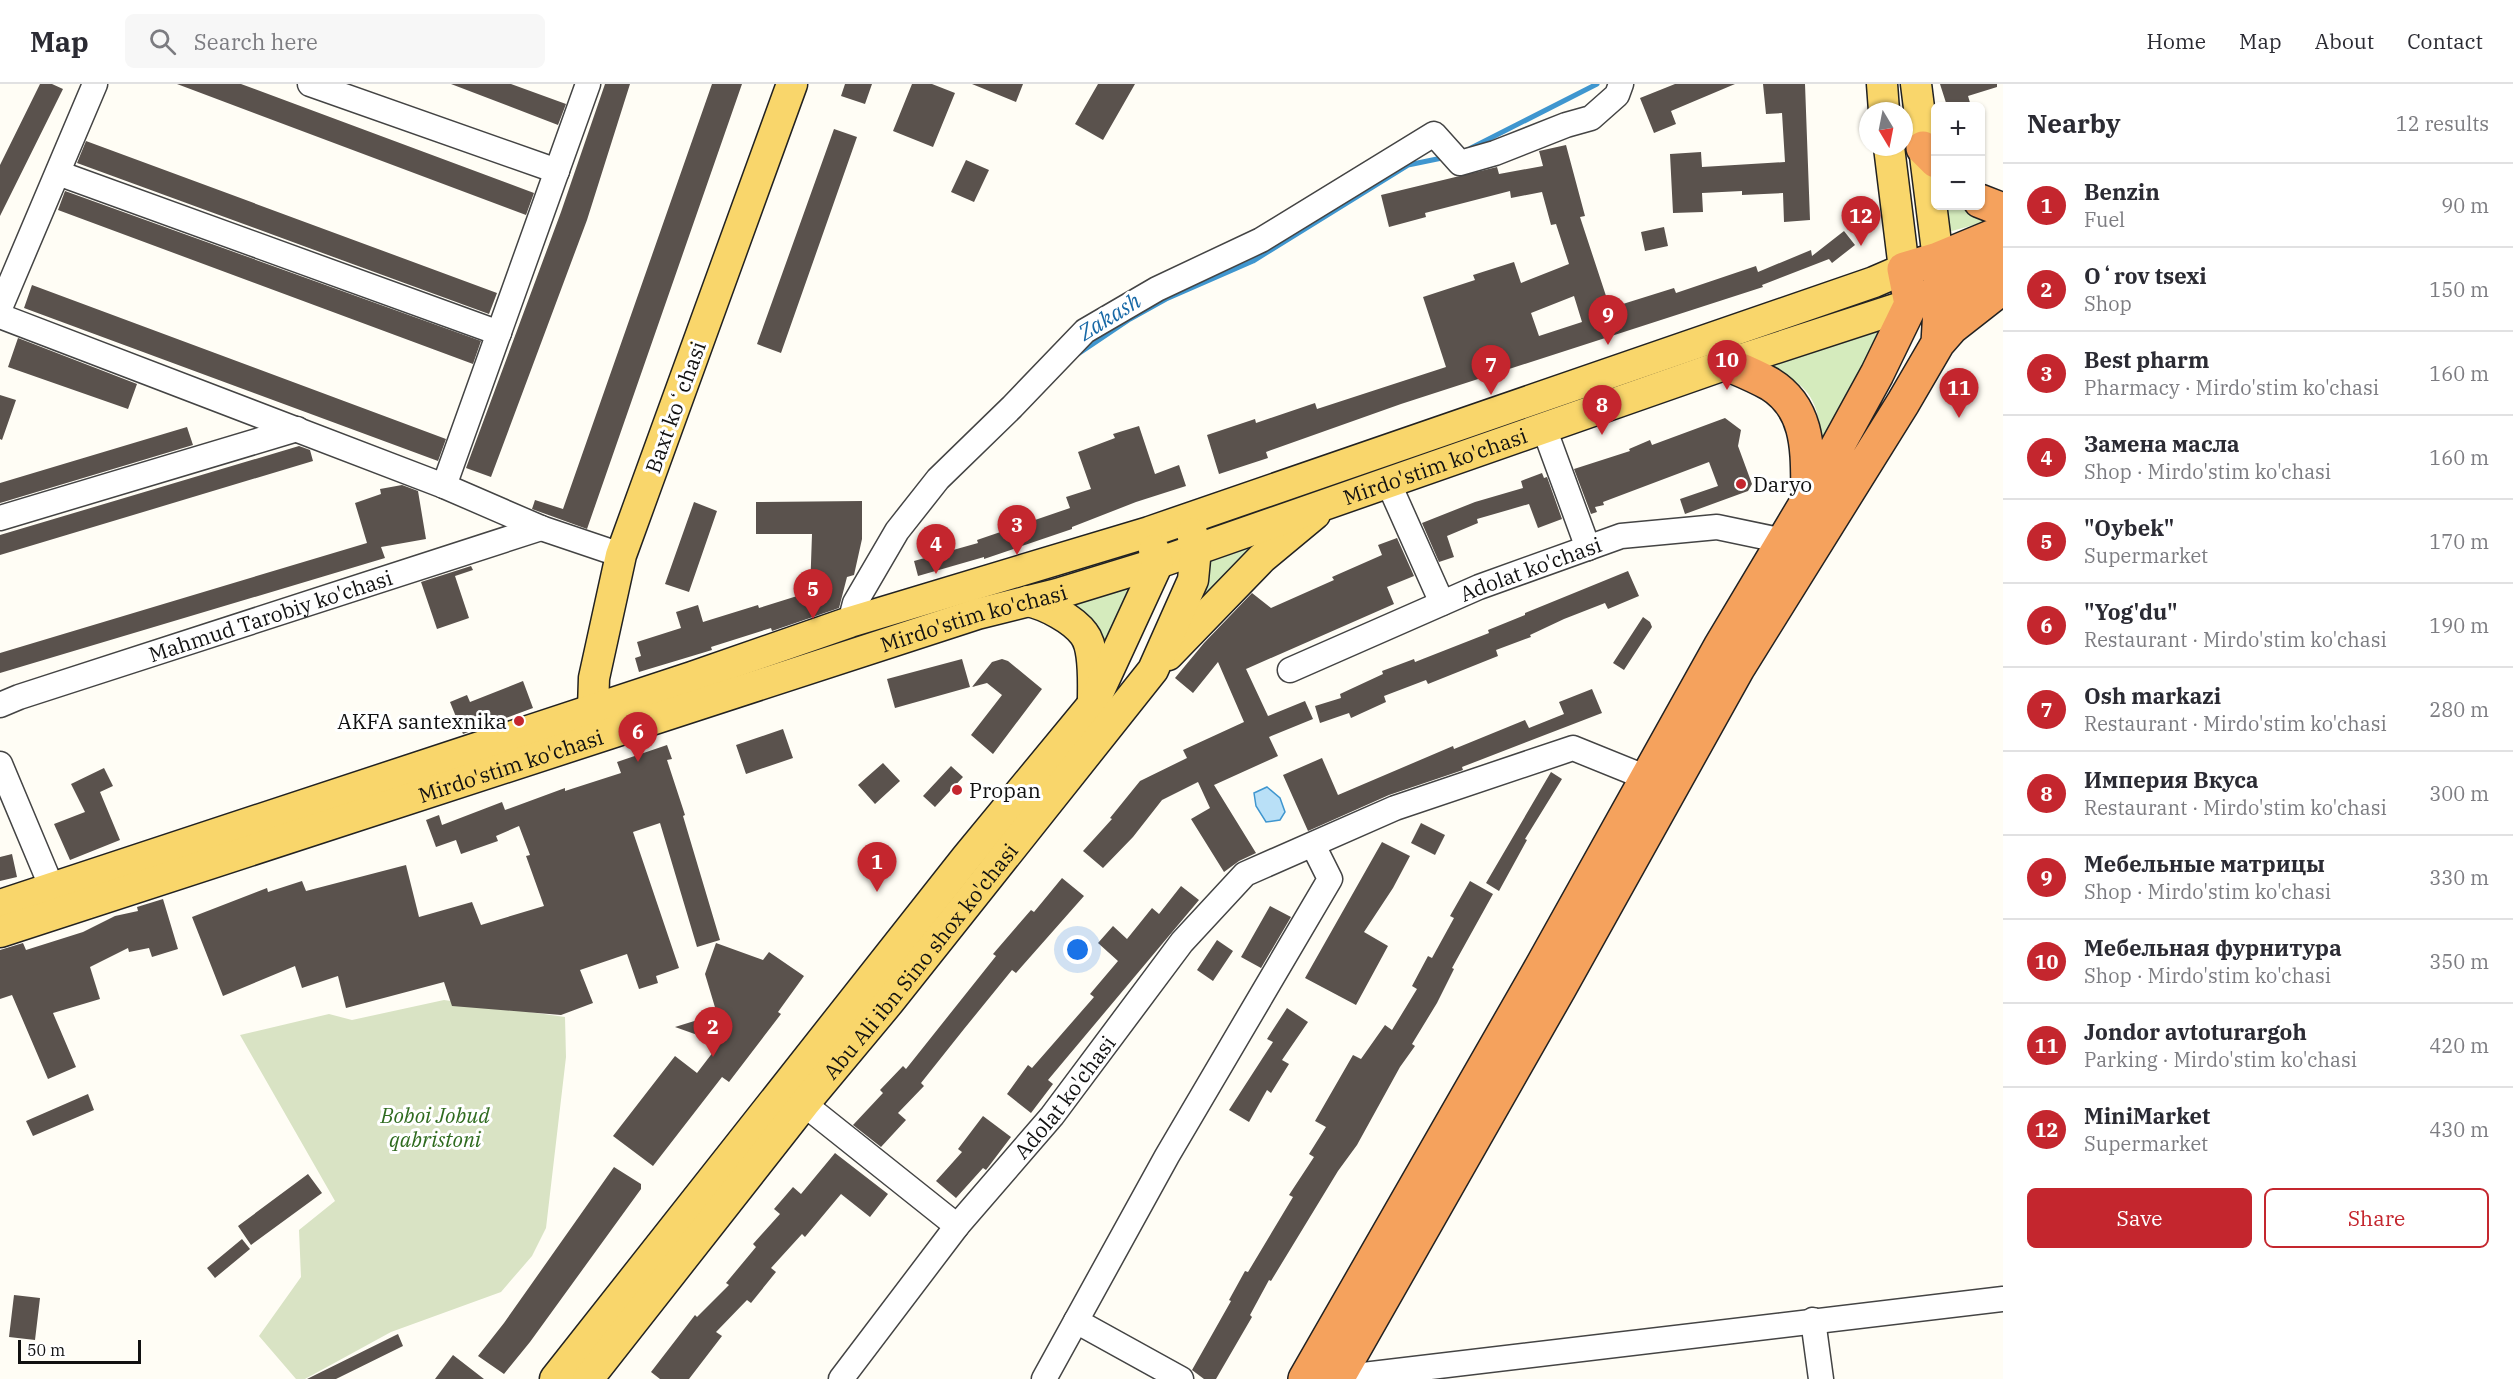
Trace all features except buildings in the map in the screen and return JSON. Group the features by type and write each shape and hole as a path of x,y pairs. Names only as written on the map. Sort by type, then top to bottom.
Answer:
{"highway":[{"path":"1985,203 2003,210"},
{"path":"1337,1378 1548,981 1647,778 1720,647 1808,500 1877,375 1911,304 1904,269 1938,259 2003,232"},
{"path":"1938,259 1941,292 1938,343"},
{"name":"Mirdo'stim ko'chasi","path":"1911,304 2003,265"},
{"path":"1305,1379 1938,343 1952,327 2003,287"},
{"path":"1727,363 1771,385 1799,412 1806,446 1808,500"}],"main road":[{"name":"Baxt koʻchasi","path":"601,737 593,709 594,678 621,555 792,84"},
{"path":"1882,84 1883,102"},
{"path":"1916,84 1929,154 1938,259"},
{"path":"1890,156 1904,269"},
{"name":"Mirdo'stim ko'chasi","path":"0,905 692,677 850,622 1149,532 1874,282 1904,269"},
{"name":"Mirdo'stim ko'chasi","path":"0,932 977,614 1158,563 1727,363 1911,304"},
{"path":"1153,670 1262,558 1331,502"},
{"name":"Abu Ali ibn Sino shox ko'chasi","path":"588,1379 804,1104 889,1002 1153,670 1193,580 1196,549 1188,518"},
{"path":"1149,532 1158,563"},
{"name":"Abu Ali ibn Sino shox ko'chasi","path":"555,1379 966,858 1093,704 1158,563"},
{"path":"1028,601 1057,612 1085,635 1093,664 1093,704"}],"street":[{"path":"0,308 95,84"},
{"path":"310,84 557,171"},
{"path":"444,486 588,84"},
{"path":"850,622 855,603 897,531 938,479 1012,407 1084,331 1157,289 1261,240 1434,134 1460,163 1495,153 1566,124 1591,118 1617,95 1621,84"},
{"path":"58,173 499,333"},
{"path":"0,316 444,486 541,528 621,555"},
{"path":"1544,428 1588,548"},
{"path":"0,518 297,429"},
{"path":"1388,482 1442,603"},
{"name":"Adolat ko'chasi","path":"1290,670 1479,587 1621,536 1717,527 1784,541"},
{"name":"Mahmud Tarobiy ko'chasi","path":"0,705 187,641 541,528"},
{"name":"Adolat ko'chasi","path":"841,1379 957,1226 1052,1116 1182,942 1245,874 1395,808 1573,748 1647,778"},
{"path":"0,764 52,888"},
{"path":"1044,1379 1167,1156 1330,879 1313,845"},
{"path":"804,1104 957,1226"},
{"path":"1337,1378 2003,1299"},
{"path":"1813,1320 1821,1379"},
{"path":"1076,1321 1181,1379"}],"green space":[{"path":"1944,210 1981,210 2000,218 1948,232"},
{"path":"1882,330 1821,443 1817,414 1808,394 1791,379 1765,365"},
{"path":"1270,537 1174,636 1216,553"},
{"path":"1139,582 1105,654 1089,618 1070,598"},
{"name":"Boboi Jobud qabristoni","path":"444,1000 565,1017 566,1057 546,1228 532,1256 501,1292 391,1332 305,1379 296,1379 259,1336 301,1277 299,1230 335,1201 240,1035 329,1014 352,1020"}],"water":[{"path":"1267,787 1280,798 1285,812 1280,820 1266,822 1256,806 1254,793"}],"waterway":[{"name":"Zakash","path":"1471,148 1597,84"},
{"name":"Zakash","path":"1078,354 1130,319 1166,299 1253,261 1408,165 1442,158"}],"place":[{"name":"MiniMarket","path":"1861,246"},
{"name":"Мебельные матрицы","path":"1608,345"},
{"name":"Мебельная фурнитура","path":"1727,390"},
{"name":"Osh markazi","path":"1491,395"},
{"name":"Jondor avtoturargoh","path":"1959,418"},
{"name":"Империя Вкуса","path":"1602,435"},
{"name":"Daryo","path":"1741,484"},
{"name":"Best pharm","path":"1017,555"},
{"name":"Замена масла","path":"936,574"},
{"name":"\"Oybek\"","path":"813,619"},
{"name":"AKFA santexnika","path":"519,721"},
{"name":"\"Yog'du\"","path":"638,762"},
{"name":"Propan","path":"957,790"},
{"name":"Benzin","path":"877,892"},
{"name":"Oʻrov tsexi","path":"713,1057"}]}
